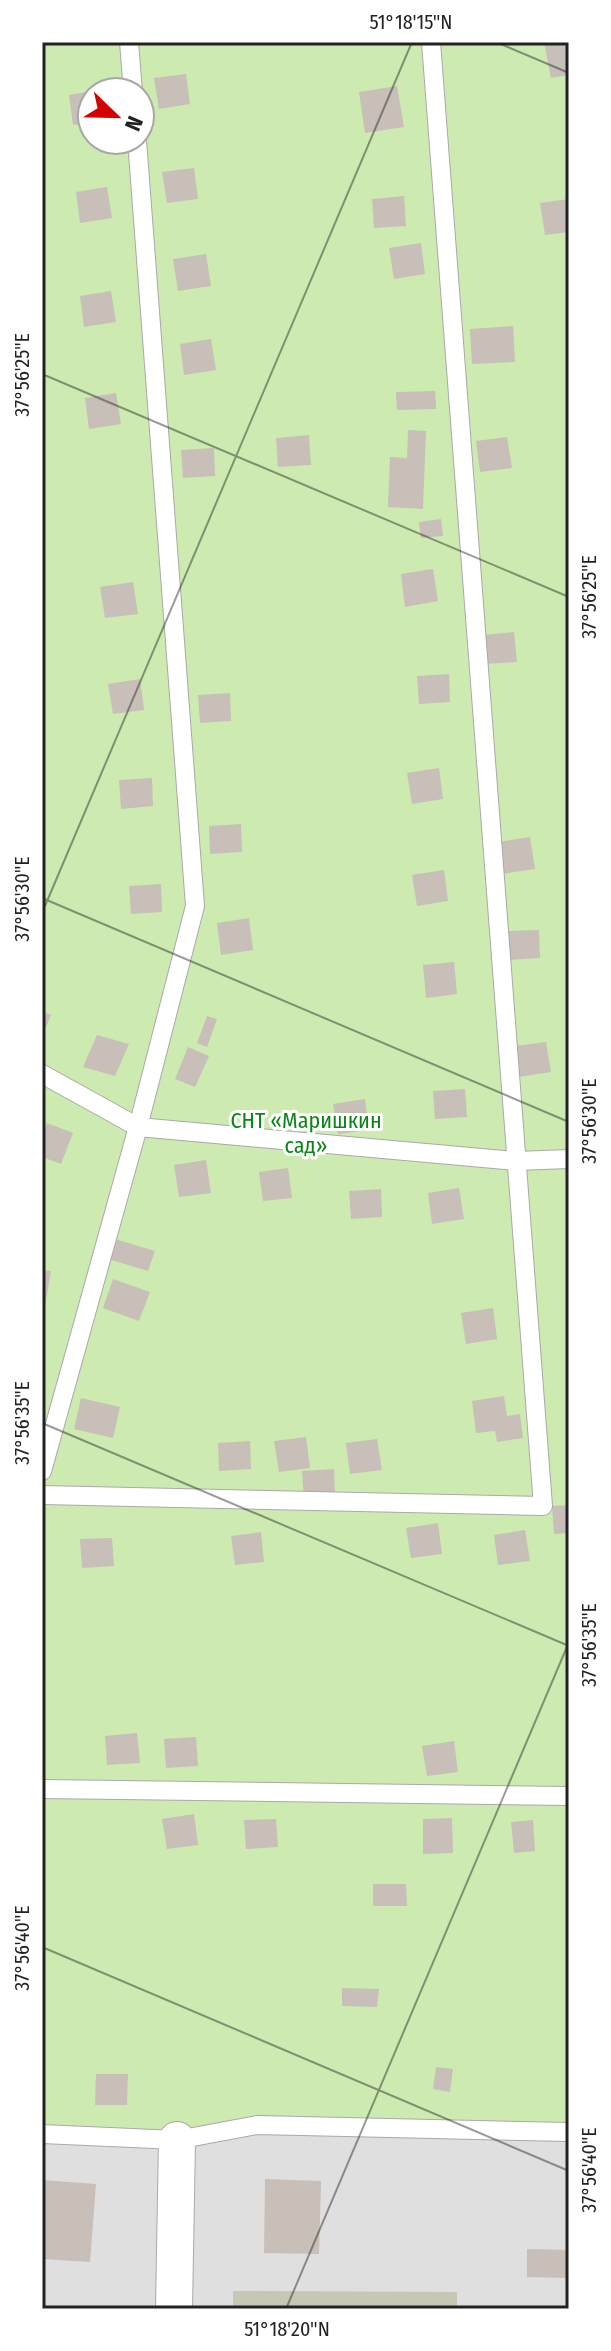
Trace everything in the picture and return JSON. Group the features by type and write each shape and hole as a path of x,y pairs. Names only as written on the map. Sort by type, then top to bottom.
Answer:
{"street":[{"path":"174,2309 177,2140"}],"lane":[{"path":"129,42 132,76"},
{"path":"42,1495 543,1506 431,42"},
{"path":"42,1471 138,1127 195,906 138,156"},
{"path":"42,1074 138,1127 516,1161 569,1159"},
{"path":"42,1789 569,1796"},
{"path":"42,2134 177,2140 257,2125 569,2132"}],"shaded area":[{"path":"257,2125 569,2132 569,2309 42,2309 42,2133"},
{"path":"233,2291 457,2292 457,2309 233,2309"}],"green space":[{"name":"СНТ «Маришкин сад»","path":"42,42 569,42 569,2132 257,2125 177,2140 42,2134"}],"building":[{"path":"544,42 569,42 569,75 551,78"},
{"path":"186,74 190,104 159,109 156,78"},
{"path":"397,86 404,127 365,133 359,92"},
{"path":"76,94 76,125 73,125 69,95"},
{"path":"194,168 198,199 167,203 162,172"},
{"path":"107,187 112,218 80,223 76,192"},
{"path":"404,196 406,226 374,228 372,199"},
{"path":"569,199 569,232 545,235 540,203"},
{"path":"421,243 425,274 394,279 389,248"},
{"path":"206,254 211,286 178,291 173,259"},
{"path":"111,291 116,322 84,327 80,296"},
{"path":"513,326 515,362 472,364 470,329"},
{"path":"211,339 216,370 184,375 180,344"},
{"path":"435,391 436,409 397,410 396,392"},
{"path":"116,393 121,424 89,429 85,398"},
{"path":"408,430 426,431 423,509 388,507 390,457 407,458"},
{"path":"309,435 311,465 278,467 276,438"},
{"path":"507,437 512,468 480,472 476,441"},
{"path":"214,448 215,476 183,478 181,450"},
{"path":"441,519 443,536 421,538 419,522"},
{"path":"433,569 438,601 405,607 401,574"},
{"path":"133,582 138,614 105,618 100,587"},
{"path":"514,632 517,662 484,664 482,635"},
{"path":"449,674 450,702 419,704 417,676"},
{"path":"140,679 144,710 113,714 108,684"},
{"path":"230,693 231,721 200,723 198,695"},
{"path":"439,768 443,799 412,804 407,773"},
{"path":"152,778 153,806 121,809 119,780"},
{"path":"241,824 242,852 210,854 209,826"},
{"path":"530,837 535,869 502,874 498,842"},
{"path":"444,870 448,901 417,906 412,875"},
{"path":"161,884 162,912 131,914 129,886"},
{"path":"249,918 253,950 221,955 217,923"},
{"path":"539,930 540,958 509,960 507,931"},
{"path":"454,962 457,994 426,998 423,965"},
{"path":"42,1011 51,1015 42,1037"},
{"path":"207,1016 217,1019 207,1047 197,1043"},
{"path":"97,1035 129,1044 115,1076 83,1067"},
{"path":"546,1042 551,1072 519,1077 515,1046"},
{"path":"188,1047 209,1056 195,1087 175,1079"},
{"path":"465,1089 467,1117 435,1119 433,1091"},
{"path":"365,1099 369,1130 338,1134 333,1104"},
{"path":"47,1123 73,1133 61,1164 42,1157 42,1136"},
{"path":"206,1160 211,1193 179,1197 174,1165"},
{"path":"288,1168 292,1198 263,1201 259,1172"},
{"path":"459,1188 464,1219 432,1224 428,1193"},
{"path":"381,1189 382,1217 351,1219 349,1191"},
{"path":"115,1239 155,1251 148,1271 108,1259"},
{"path":"42,1270 51,1271 44,1312 42,1312"},
{"path":"113,1279 150,1292 139,1321 103,1308"},
{"path":"493,1308 497,1339 466,1344 461,1313"},
{"path":"504,1396 507,1416 520,1414 523,1438 497,1442 495,1431 476,1433 472,1401"},
{"path":"81,1398 120,1407 113,1438 74,1429"},
{"path":"306,1437 310,1468 279,1472 274,1441"},
{"path":"377,1439 382,1470 350,1474 346,1443"},
{"path":"250,1441 251,1469 219,1471 218,1443"},
{"path":"334,1469 335,1497 304,1500 302,1471"},
{"path":"569,1505 569,1533 554,1534 552,1506"},
{"path":"438,1523 442,1554 411,1558 406,1528"},
{"path":"525,1530 530,1561 498,1565 494,1535"},
{"path":"261,1532 264,1562 235,1565 231,1536"},
{"path":"112,1538 114,1566 82,1568 80,1539"},
{"path":"137,1733 140,1763 107,1765 105,1736"},
{"path":"196,1737 198,1766 166,1768 164,1739"},
{"path":"454,1741 458,1772 427,1776 422,1746"},
{"path":"194,1814 198,1845 167,1849 162,1819"},
{"path":"452,1818 453,1853 423,1854 423,1819"},
{"path":"276,1819 278,1847 246,1849 244,1820"},
{"path":"533,1820 535,1851 514,1853 511,1822"},
{"path":"373,1884 406,1884 407,1906 373,1906"},
{"path":"342,1988 379,1989 377,2007 342,2006"},
{"path":"436,2067 453,2069 450,2092 433,2089"},
{"path":"96,2074 128,2074 127,2105 95,2105"},
{"path":"265,2179 321,2181 319,2254 264,2253"},
{"path":"42,2180 96,2184 90,2262 42,2259"},
{"path":"527,2249 569,2250 569,2278 527,2277"}]}
